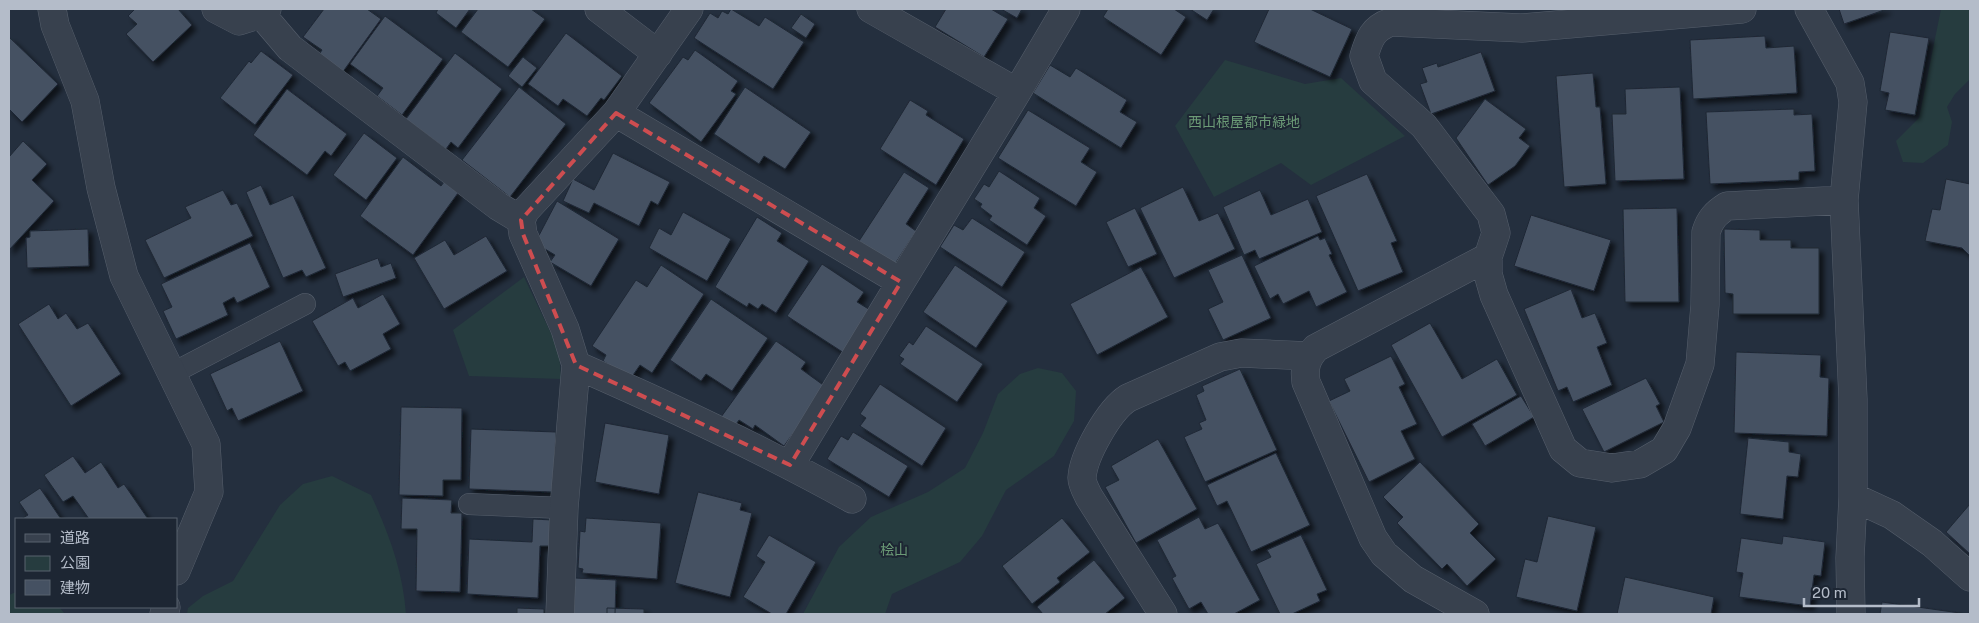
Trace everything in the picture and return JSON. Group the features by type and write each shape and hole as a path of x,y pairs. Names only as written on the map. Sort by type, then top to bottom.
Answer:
{"street":[{"path":"52,9 55,25 86,101 101,188 124,276 174,373 206,444 209,492 178,566"},
{"path":"216,9 239,21 264,11 290,48 498,206 521,220"},
{"path":"599,9 658,54"},
{"path":"560,614 564,508 576,365 565,329 524,234 521,220 525,211 616,113 689,9"},
{"path":"871,9 1017,92"},
{"path":"790,465 1066,9"},
{"path":"1742,9 1522,28 1391,22 1379,17 1364,56 1370,74 1385,94 1424,126 1491,214 1496,233 1488,257 1488,274 1494,295 1563,448 1580,463 1612,468 1640,464 1664,450 1677,428 1700,364 1705,305 1706,232 1709,221 1717,212 1727,206 1844,200"},
{"path":"1809,9 1850,83 1853,102 1844,200 1853,399 1853,497 1850,558 1851,614"},
{"path":"616,113 900,282"},
{"path":"1475,614 1427,587 1395,566 1384,554 1373,538 1306,382 1304,368 1309,356 1316,348 1488,257"},
{"path":"1163,614 1089,497 1082,481 1084,464 1110,416 1118,405 1128,398 1220,357 1241,353 1309,356"},
{"path":"576,365 654,399 790,465 852,499"},
{"path":"1853,497 1892,515 1932,543 1970,578"}],"lane":[{"path":"174,373 305,304"},
{"path":"469,504 564,508"}],"highlighted area":[{"path":"616,113 901,282 790,465 576,365 523,234 521,220"}],"green space":[{"path":"1941,9 1970,9 1970,79 1955,94 1947,107 1952,122 1948,145 1923,163 1903,162 1896,141 1919,118"},
{"name":"西山根屋都市緑地","path":"1225,60 1305,84 1341,78 1405,136 1311,185 1281,163 1214,197 1175,126"},
{"path":"524,277 559,350 561,379 469,376 453,330"},
{"name":"桧山","path":"1038,368 1062,373 1076,391 1074,421 1054,456 1006,490 982,536 960,562 892,594 885,614 803,614 839,547 871,517 928,492 965,468 983,433 998,394 1020,374"},
{"path":"332,476 371,495 394,553 402,583 406,614 187,614 188,608 203,596 233,581 280,505 303,484"},
{"path":"15,592 15,608 60,608 65,614 9,614 9,595"}],"building":[{"path":"135,9 178,9 192,25 153,62 126,34 137,24 128,16"},
{"path":"324,9 367,9 381,19 342,73 318,56 322,50 303,37"},
{"path":"438,9 470,9 456,28 436,13"},
{"path":"478,9 531,9 545,19 508,67 461,32"},
{"path":"731,9 759,26 765,17 804,42 773,89 694,38 710,13 718,18 722,11 728,14"},
{"path":"946,9 991,9 1008,19 984,57 935,27"},
{"path":"1001,9 1022,9 1017,18"},
{"path":"1108,9 1174,9 1186,17 1161,55 1103,17"},
{"path":"1190,9 1214,9 1207,20"},
{"path":"1269,9 1310,9 1352,29 1330,77 1254,42"},
{"path":"1839,9 1887,9 1844,24"},
{"path":"801,14 815,24 806,38 791,28"},
{"path":"385,16 443,59 402,115 377,96 383,88 350,64"},
{"path":"1890,32 1929,38 1915,115 1885,110 1889,93 1880,91"},
{"path":"566,33 622,76 604,100 601,98 587,116 563,99 558,106 528,84"},
{"path":"1765,36 1766,48 1794,46 1797,93 1693,99 1690,40"},
{"path":"9,37 58,84 22,122 9,109"},
{"path":"695,50 738,81 731,91 736,94 701,142 649,103 683,57 688,60"},
{"path":"261,51 293,75 255,125 220,98 249,61 251,63"},
{"path":"1481,52 1495,91 1431,114 1420,84 1427,82 1422,68 1437,63 1438,67"},
{"path":"455,53 502,89 458,148 451,142 446,149 406,119"},
{"path":"523,57 537,68 522,87 508,76"},
{"path":"1050,65 1070,77 1076,68 1127,100 1120,112 1137,122 1121,148 1033,93"},
{"path":"1593,73 1596,107 1600,107 1606,184 1564,187 1556,76"},
{"path":"519,87 566,124 510,197 462,160"},
{"path":"745,87 811,132 785,169 764,156 759,164 714,134"},
{"path":"1680,87 1684,179 1615,181 1612,114 1626,114 1625,89"},
{"path":"287,89 347,134 331,156 325,151 307,175 253,135"},
{"path":"1485,99 1526,129 1519,138 1530,146 1515,166 1488,185 1456,138"},
{"path":"910,100 928,111 926,115 964,139 936,185 880,149"},
{"path":"1794,109 1794,115 1812,114 1815,171 1799,172 1799,180 1710,184 1706,112"},
{"path":"1028,110 1090,148 1081,162 1097,172 1076,206 998,158"},
{"path":"364,133 397,158 366,200 333,175"},
{"path":"23,141 47,164 32,180 54,201 9,250 9,157"},
{"path":"613,153 670,182 658,205 651,201 639,226 594,203 589,213 563,201 573,179 594,190"},
{"path":"403,157 441,186 444,182 458,193 413,255 360,216"},
{"path":"999,171 1040,198 1034,208 1046,216 1027,245 989,220 992,216 980,207 982,204 974,199 984,184 989,187"},
{"path":"904,172 929,188 906,224 916,231 895,264 859,241"},
{"path":"1367,174 1397,241 1391,243 1403,272 1358,291 1316,196"},
{"path":"1946,179 1970,184 1970,256 1962,248 1925,241 1932,209 1940,210"},
{"path":"261,185 270,205 293,195 326,268 306,277 302,270 283,278 246,192"},
{"path":"1183,187 1199,221 1218,213 1235,249 1174,278 1140,208"},
{"path":"223,190 231,205 237,203 253,236 164,278 145,240 191,218 185,207"},
{"path":"1260,190 1271,215 1308,199 1322,232 1259,259 1255,250 1244,255 1223,207"},
{"path":"557,201 619,239 591,286 550,262 555,255 535,243"},
{"path":"1135,208 1157,254 1128,267 1106,222"},
{"path":"1677,208 1679,302 1625,302 1623,209"},
{"path":"683,212 731,239 707,281 649,248 659,228 671,235"},
{"path":"1531,215 1611,240 1594,291 1514,266"},
{"path":"757,217 782,233 777,241 809,261 776,313 762,304 758,309 749,303 747,307 715,287"},
{"path":"972,218 1025,252 1002,287 940,247 954,225 963,230"},
{"path":"88,229 89,266 27,268 26,238 30,237 30,231"},
{"path":"1724,229 1760,230 1760,240 1791,240 1791,248 1819,248 1819,314 1733,314 1733,294 1725,293"},
{"path":"486,236 507,271 444,309 414,258 445,240 454,255"},
{"path":"1318,236 1320,240 1325,238 1332,254 1329,255 1347,292 1316,307 1309,291 1283,304 1278,294 1270,299 1254,266"},
{"path":"250,243 270,287 237,303 234,297 223,303 228,315 176,339 163,311 172,307 161,284"},
{"path":"1242,255 1271,318 1223,340 1208,309 1223,302 1208,270"},
{"path":"378,258 381,267 391,263 396,278 343,297 335,274"},
{"path":"822,264 864,292 857,302 872,311 844,353 787,316"},
{"path":"661,265 704,294 652,373 640,365 631,378 603,361 606,355 592,346 636,280 647,287"},
{"path":"955,265 1008,301 976,348 923,312"},
{"path":"1141,267 1168,317 1097,355 1070,304"},
{"path":"1571,289 1582,318 1595,313 1607,343 1597,347 1612,385 1573,402 1567,387 1558,391 1524,309"},
{"path":"383,294 400,324 383,334 391,349 350,371 345,362 338,366 312,321 353,298 358,308"},
{"path":"711,299 768,338 732,391 706,374 701,381 670,360"},
{"path":"49,304 58,319 66,313 77,329 88,323 121,374 71,406 18,324"},
{"path":"1430,323 1462,379 1497,359 1517,395 1442,437 1391,345"},
{"path":"926,326 983,364 957,402 900,364 904,359 899,356 909,342 913,345"},
{"path":"280,341 303,391 238,421 232,408 227,411 210,374"},
{"path":"776,341 806,362 801,369 826,387 784,446 755,425 753,429 739,420 734,427 721,417"},
{"path":"1736,352 1821,355 1820,377 1829,378 1827,436 1734,433"},
{"path":"1391,356 1405,384 1399,387 1417,424 1401,431 1415,459 1369,482 1329,401 1350,391 1344,379"},
{"path":"1240,369 1277,450 1205,482 1184,437 1202,429 1199,423 1206,420 1196,395 1204,391 1202,386"},
{"path":"1646,378 1660,404 1656,406 1664,422 1604,452 1582,409"},
{"path":"880,384 946,428 922,466 860,426 866,418 860,414"},
{"path":"1521,396 1534,417 1485,446 1472,424"},
{"path":"401,407 462,408 461,480 443,480 443,496 399,495"},
{"path":"605,423 669,435 659,494 595,482"},
{"path":"471,429 556,432 553,492 469,489"},
{"path":"853,432 908,466 889,497 827,459 841,436 848,440"},
{"path":"1748,438 1789,442 1789,452 1801,454 1798,477 1787,476 1783,519 1740,514"},
{"path":"1158,439 1197,509 1136,543 1105,487 1119,480 1111,466"},
{"path":"1276,453 1310,525 1251,552 1227,501 1217,506 1207,485"},
{"path":"73,456 85,473 101,462 118,488 124,484 147,518 88,518 73,496 63,502 44,475"},
{"path":"1420,462 1479,524 1470,533 1496,559 1467,586 1447,564 1442,569 1397,523 1403,517 1383,497"},
{"path":"40,488 60,518 23,518 28,515 19,502"},
{"path":"698,492 742,503 740,510 752,513 730,597 675,583"},
{"path":"402,498 452,500 451,513 462,513 460,592 416,591 417,529 401,529"},
{"path":"1970,504 1970,554 1946,532"},
{"path":"1548,516 1596,527 1577,611 1516,597 1525,559 1537,562"},
{"path":"1199,517 1205,529 1218,523 1260,600 1234,614 1208,614 1201,602 1189,609 1172,578 1176,576 1157,540"},
{"path":"586,518 661,523 657,579 582,573 583,569 578,568 580,531 585,532"},
{"path":"1062,518 1090,552 1057,578 1060,582 1032,604 1002,566"},
{"path":"533,519 552,520 551,546 540,546 538,598 467,594 469,539 532,542"},
{"path":"769,535 816,562 786,614 772,614 743,597 765,562 756,556"},
{"path":"1301,535 1327,590 1317,594 1320,601 1292,614 1280,614 1256,564 1271,557 1267,550"},
{"path":"1783,536 1825,542 1821,576 1814,575 1810,606 1739,597 1743,573 1736,572 1741,538 1782,544"},
{"path":"1094,560 1125,598 1105,614 1043,614 1037,607"},
{"path":"1625,577 1714,597 1711,614 1617,614"},
{"path":"575,578 616,580 615,614 573,614"},
{"path":"1882,602 1967,614 1880,614"},
{"path":"517,608 544,609 544,614 517,614"},
{"path":"607,608 644,609 644,614 607,614"}]}
